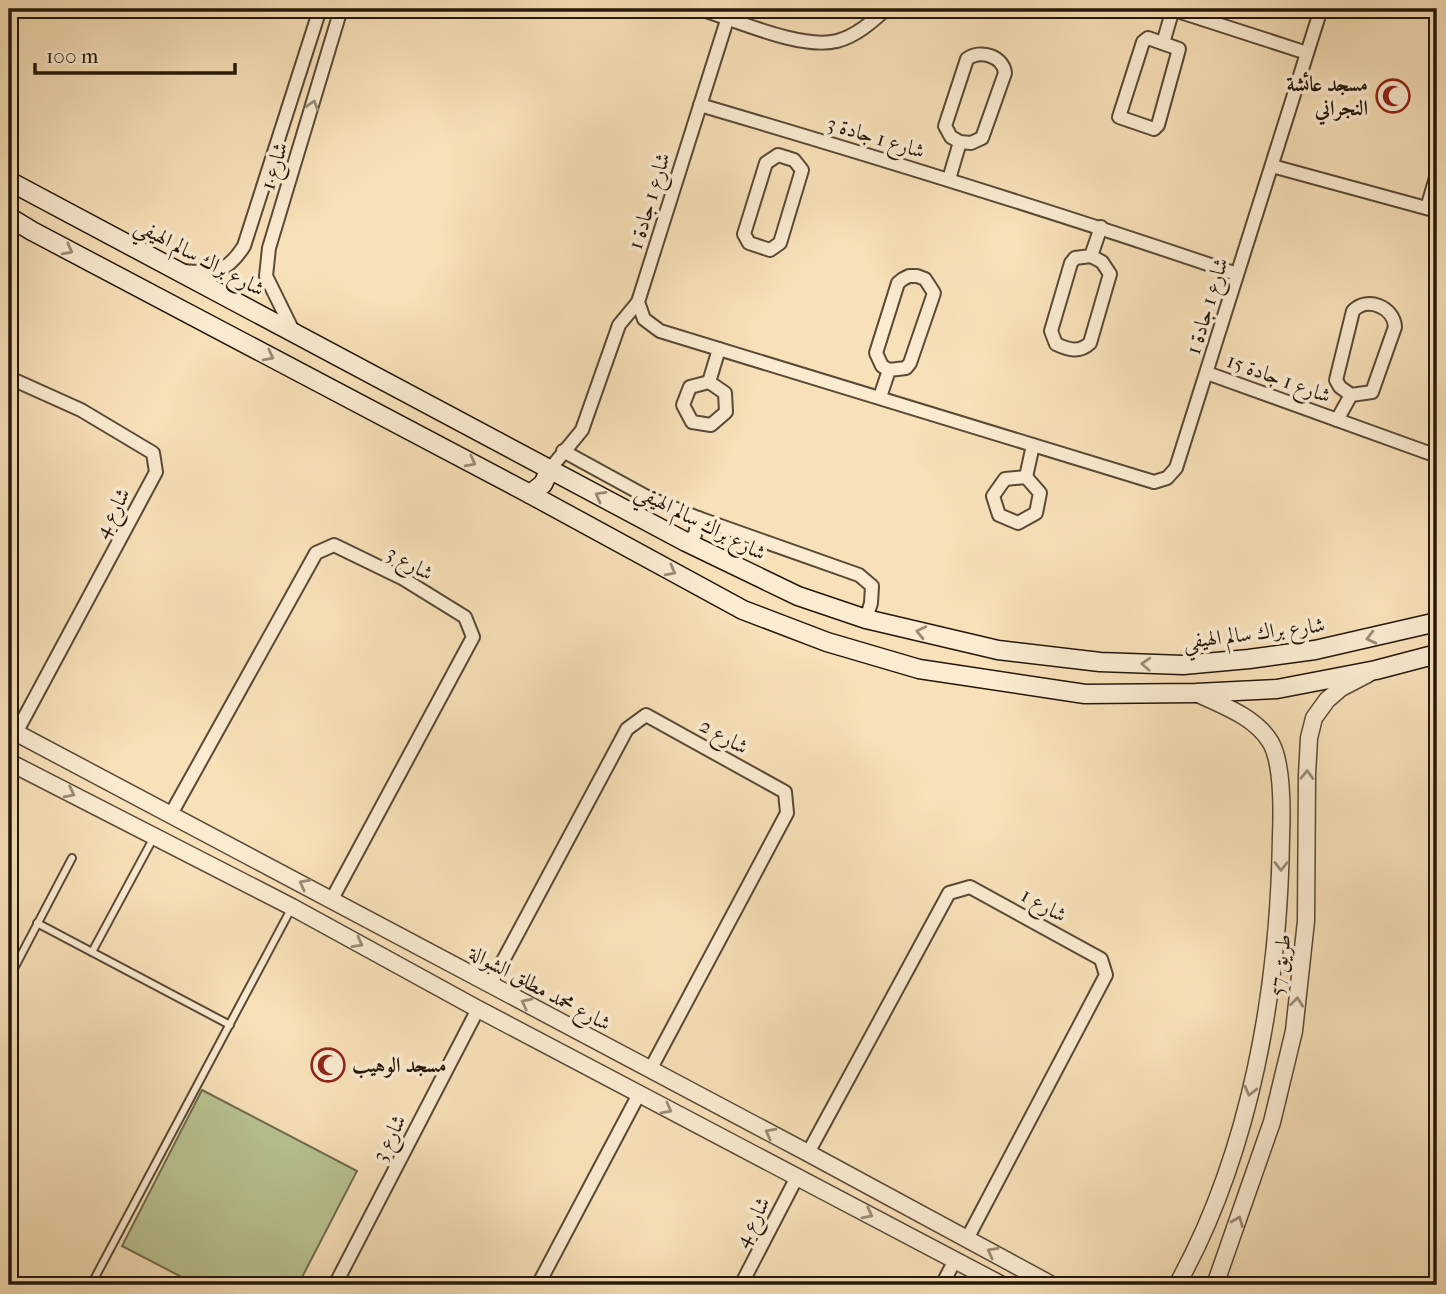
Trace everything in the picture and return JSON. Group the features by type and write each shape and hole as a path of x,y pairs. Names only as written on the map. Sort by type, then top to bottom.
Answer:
{"main road":[{"name":"شارع براك سالم الهيفي","path":"12,183 686,542 797,596 866,620 998,650 1100,662 1183,665 1315,650 1437,622"},
{"path":"12,183 17,202 9,215 32,231 530,494 743,610 827,642 919,669 1085,694 1277,689 1376,670 1437,654"},
{"path":"32,231 32,214 38,206 47,202"},
{"path":"530,494 544,484 550,469"},
{"path":"628,548 623,538 625,528 632,521 642,519"}],"street":[{"name":"شارع 1","path":"176,271 219,270 234,262 244,246 320,9"},
{"name":"شارع 1","path":"293,331 266,276 269,248 341,9"},
{"path":"701,9 796,40 835,41 863,29 886,9"},
{"path":"1163,43 1172,9 1307,53"},
{"name":"شارع 1 جادة 1","path":"728,17 638,302 644,319 660,331 1154,482 1161,481 1176,468 1321,9"},
{"path":"1148,38 1163,43 1177,47 1179,51 1157,127 1154,129 1121,119 1119,113 1144,40 1148,38"},
{"name":"شارع 1 جادة 3","path":"977,53 988,55 1000,61 1005,73 982,138 971,143 960,142 950,137 945,125 967,58 977,53"},
{"name":"شارع 1 جادة 3","path":"699,105 1101,227 1237,274"},
{"name":"شارع 1 جادة 3","path":"787,156 793,132"},
{"name":"شارع 1 جادة 3","path":"948,179 960,142"},
{"path":"778,155 787,156 800,165 802,170 780,243 770,250 749,243 744,234 766,163 778,155"},
{"path":"1272,166 1432,210 1437,174"},
{"path":"255,214 258,223 265,227 276,226"},
{"path":"1091,256 1101,227"},
{"path":"1091,256 1108,267 1110,274 1090,343 1077,350 1066,349 1056,344 1051,331 1071,263 1075,258 1091,256"},
{"path":"909,276 917,276 925,279 934,293 910,363 906,368 889,370 882,366 876,353 898,283 909,276"},
{"path":"550,469 582,430 619,324 638,302"},
{"name":"شارع 1 جادة 15","path":"1366,303 1389,310 1395,318 1395,327 1372,392 1350,395 1336,380 1353,311 1358,305 1366,303"},
{"path":"709,382 719,349"},
{"path":"880,397 889,370"},
{"name":"شارع 1 جادة 15","path":"1208,373 1437,456"},
{"name":"شارع 4","path":"9,381 12,379 82,410 153,453 156,472 12,731"},
{"name":"شارع 1 جادة 15","path":"1337,420 1350,395"},
{"path":"1026,477 1033,445"},
{"path":"563,451 649,498 859,575 872,586 866,620"},
{"path":"686,542 695,535 698,518"},
{"name":"شارع 3","path":"171,814 316,553 334,545 402,578 465,617 473,636 332,899"},
{"name":"طريق 57","path":"1215,1285 1272,1122 1294,1031 1306,921 1307,775 1314,718 1326,700 1341,688 1376,670"},
{"name":"طريق 57","path":"1177,1285 1196,1248 1239,1134 1252,1087 1262,1028 1280,877 1282,818 1278,762 1270,742 1258,728 1231,710 1196,693"},
{"name":"شارع 2","path":"490,985 627,729 646,715 785,792 787,813 650,1070"},
{"name":"شارع محمد مطلق الشوالة","path":"12,731 332,899 1052,1285"},
{"path":"9,762 292,907 478,1009 1002,1285"},
{"name":"شارع 1","path":"808,1153 949,893 970,887 1101,959 1106,975 967,1239"},
{"name":"شارع 3","path":"335,1285 478,1009"},
{"path":"544,1044 560,1037 559,1020"},
{"path":"1262,1028 1277,1025 1294,1031"},
{"path":"588,1067 580,1057 582,1050 588,1043 600,1044"},
{"path":"538,1285 639,1094"},
{"name":"شارع 4","path":"741,1285 797,1177"},
{"path":"942,1285 956,1260"}],"lane":[{"path":"92,953 154,836"},
{"path":"9,978 72,858"},
{"path":"91,1285 292,907"},
{"path":"37,923 230,1025"},
{"path":"9,1276 26,1285"}],"green space":[{"path":"202,1090 357,1171 298,1285 197,1285 122,1246"}],"place":[{"name":"مسجد عائشة النجراني","path":"1393,96"},
{"name":"مسجد الوهيب","path":"328,1065"}]}
